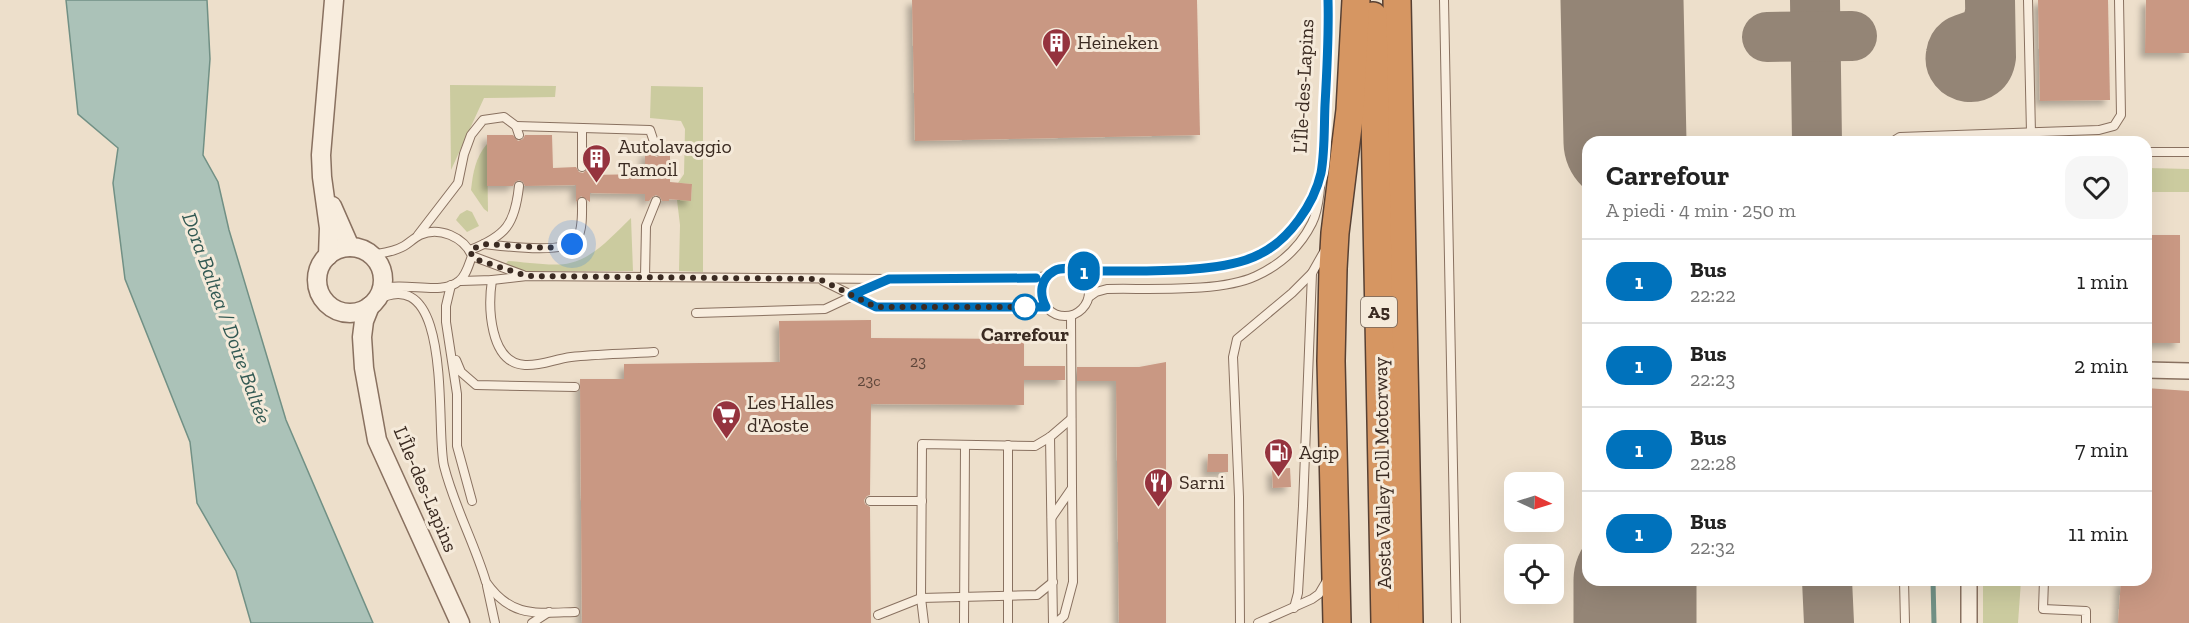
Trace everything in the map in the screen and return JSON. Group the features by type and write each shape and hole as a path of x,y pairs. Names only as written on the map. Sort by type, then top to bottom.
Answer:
{"highway":[{"name":"A5","path":"1337,623 1331,361 1335,233 1351,100 1356,0"},
{"name":"Aosta Valley Toll Motorway","path":"1372,0 1385,623"},
{"name":"Aosta Valley Toll Motorway","path":"1397,0 1409,623"}],"street":[{"name":"L'Île-des-Lapins","path":"334,0 321,154 329,228 328,256 318,270 317,284 323,300 347,323 364,368"},
{"name":"L'Île-des-Lapins","path":"321,154 333,207 350,247"},
{"path":"328,256 340,249 350,247 359,248 371,255"},
{"name":"L'Île-des-Lapins","path":"371,255 381,270 375,299 364,321 362,337 364,368 377,440 460,623"},
{"path":"337,311 355,313 375,299"},
{"path":"2152,370 2189,371"},
{"path":"1969,586 1970,623"}],"lane":[{"name":"L'Île-des-Lapins","path":"1089,297 1107,289 1221,286 1256,276 1291,254 1303,240 1313,221 1321,173 1328,0"},
{"path":"1444,0 1456,623"},
{"path":"2028,0 2031,133"},
{"path":"1933,136 2098,130 2114,126 2121,115 2119,0"},
{"path":"371,255 404,246 418,236 458,183 471,135 483,120 504,117 516,126 519,135"},
{"path":"516,126 650,130 657,151"},
{"path":"582,128 582,167"},
{"path":"2152,152 2189,152"},
{"name":"L'Île-des-Lapins","path":"527,276 1024,279 1048,276 1061,268 1076,271 1213,267 1253,258 1274,246 1297,222 1307,207 1321,173"},
{"path":"461,280 471,253 499,235 513,219 519,186"},
{"path":"645,277 646,226 656,201"},
{"path":"484,244 548,248 572,244 579,237 582,202"},
{"path":"418,236 431,232 447,233 471,253 507,271 527,276"},
{"path":"1240,623 1234,346 1245,331 1292,293 1312,273 1335,233"},
{"path":"1048,276 1044,281 1041,294 1046,307 1057,315 1071,316 1083,309 1089,297 1087,282 1076,271"},
{"path":"1294,608 1298,593 1303,506 1312,273"},
{"path":"375,299 392,285 430,288 451,285 461,280 492,280 527,276"},
{"path":"819,279 876,307 1046,307"},
{"path":"696,313 825,309 889,279"},
{"path":"492,280 489,299 498,346 507,357 523,365 569,357 654,352"},
{"path":"451,285 446,306 446,322 457,394 457,446 472,501"},
{"path":"375,299 396,294 406,296 424,309 429,320 438,372 443,464 486,582 495,623"},
{"path":"1055,623 1064,616 1072,582 1071,316"},
{"path":"451,348 461,372 476,385 575,387"},
{"path":"924,623 921,598 922,444 1035,446 1050,437 1071,419"},
{"path":"1050,437 1055,623"},
{"path":"964,623 965,445"},
{"path":"1008,445 1008,623"},
{"path":"1052,517 1072,488"},
{"path":"870,501 922,501"},
{"path":"1258,623 1312,599 1323,590 1335,528"},
{"path":"486,582 494,593 516,609 575,612"},
{"path":"879,615 921,598 1008,597 1037,594 1053,582"},
{"path":"1904,586 1905,623"},
{"path":"2044,586 2043,609 2086,611 2086,623"},
{"path":"532,623 549,612"}],"green space":[{"path":"450,85 556,86 555,97 484,98 451,170"},
{"path":"651,86 703,87 703,272 679,271 680,225 677,200 691,200 692,184 678,183 684,174 685,129 681,121 650,118"},
{"path":"487,144 488,212 471,190 477,160"},
{"path":"2152,168 2189,169 2189,192 2152,192"},
{"path":"467,210 472,212 479,226 467,232 456,220"},
{"path":"631,218 633,271 513,271 503,267 508,261 557,265 579,260 603,245"},
{"path":"1983,586 2021,586 2018,623 1983,623"}],"water":[{"name":"Dora Baltea / Doire Baltée","path":"66,0 207,0 210,59 203,155 218,182 229,230 286,420 373,623 251,623 236,571 197,503 190,442 125,279 113,183 118,148 78,114"}],"building":[{"name":"Heineken","path":"912,0 1197,0 1200,135 915,141"},
{"path":"2038,0 2108,0 2110,100 2040,101"},
{"path":"2146,0 2189,0 2189,53 2145,53"},
{"path":"487,135 513,135 518,141 525,135 552,135 553,168 576,167 579,172 583,173 589,167 590,175 645,174 645,151 651,151 656,157 663,151 670,152 670,182 692,184 691,201 669,199 669,201 662,201 656,195 649,201 645,201 645,194 590,193 590,202 581,196 576,202 576,185 525,186 519,180 513,186 487,186"},
{"path":"2152,235 2180,235 2180,343 2152,343"},
{"name":"Les Halles d'Aoste","path":"871,320 871,338 1024,339 1024,366 1065,366 1065,380 1024,380 1024,405 871,404 870,495 864,500 865,504 870,507 871,623 582,623 580,379 624,379 624,364 780,362 779,321"},
{"path":"1166,362 1166,623 1119,623 1116,381 1077,381 1077,367 1139,367"},
{"path":"2152,388 2189,391 2189,623 2118,623 2121,586 2152,586"},
{"path":"1208,454 1228,454 1228,472 1207,472"},
{"path":"1290,468 1291,487 1273,488 1272,469"}],"waterway":[{"path":"1933,586 1934,623"}],"taxiway":[{"path":"1815,0 1817,136"},
{"path":"1990,0 1991,57 1988,67 1975,77 1960,75 1951,63 1954,46 1982,30 1990,12"},
{"path":"1767,37 1852,36"},
{"path":"1827,586 1829,623"}],"runway":[{"path":"1622,0 1625,136"},
{"path":"1635,586 1635,623"}],"bus line":[{"name":"1","path":"1036,278 889,279 852,295 876,307 1046,307 1041,294 1044,281 1054,271 1061,268 1098,271 1213,267 1247,260 1274,246 1287,234 1307,207 1321,173 1328,0"}],"place":[{"name":"Heineken","path":"1056,68"},
{"name":"Autolavaggio Tamoil","path":"597,184"},
{"name":"Carrefour","path":"1025,307"},
{"name":"Les Halles d'Aoste","path":"726,440"},
{"name":"Agip","path":"1278,478"},
{"name":"Sarni","path":"1158,508"}],"route":[{"path":"572,244 548,248 484,244 470,250 472,256 478,260 527,276 819,279 876,307 1025,307"}]}
